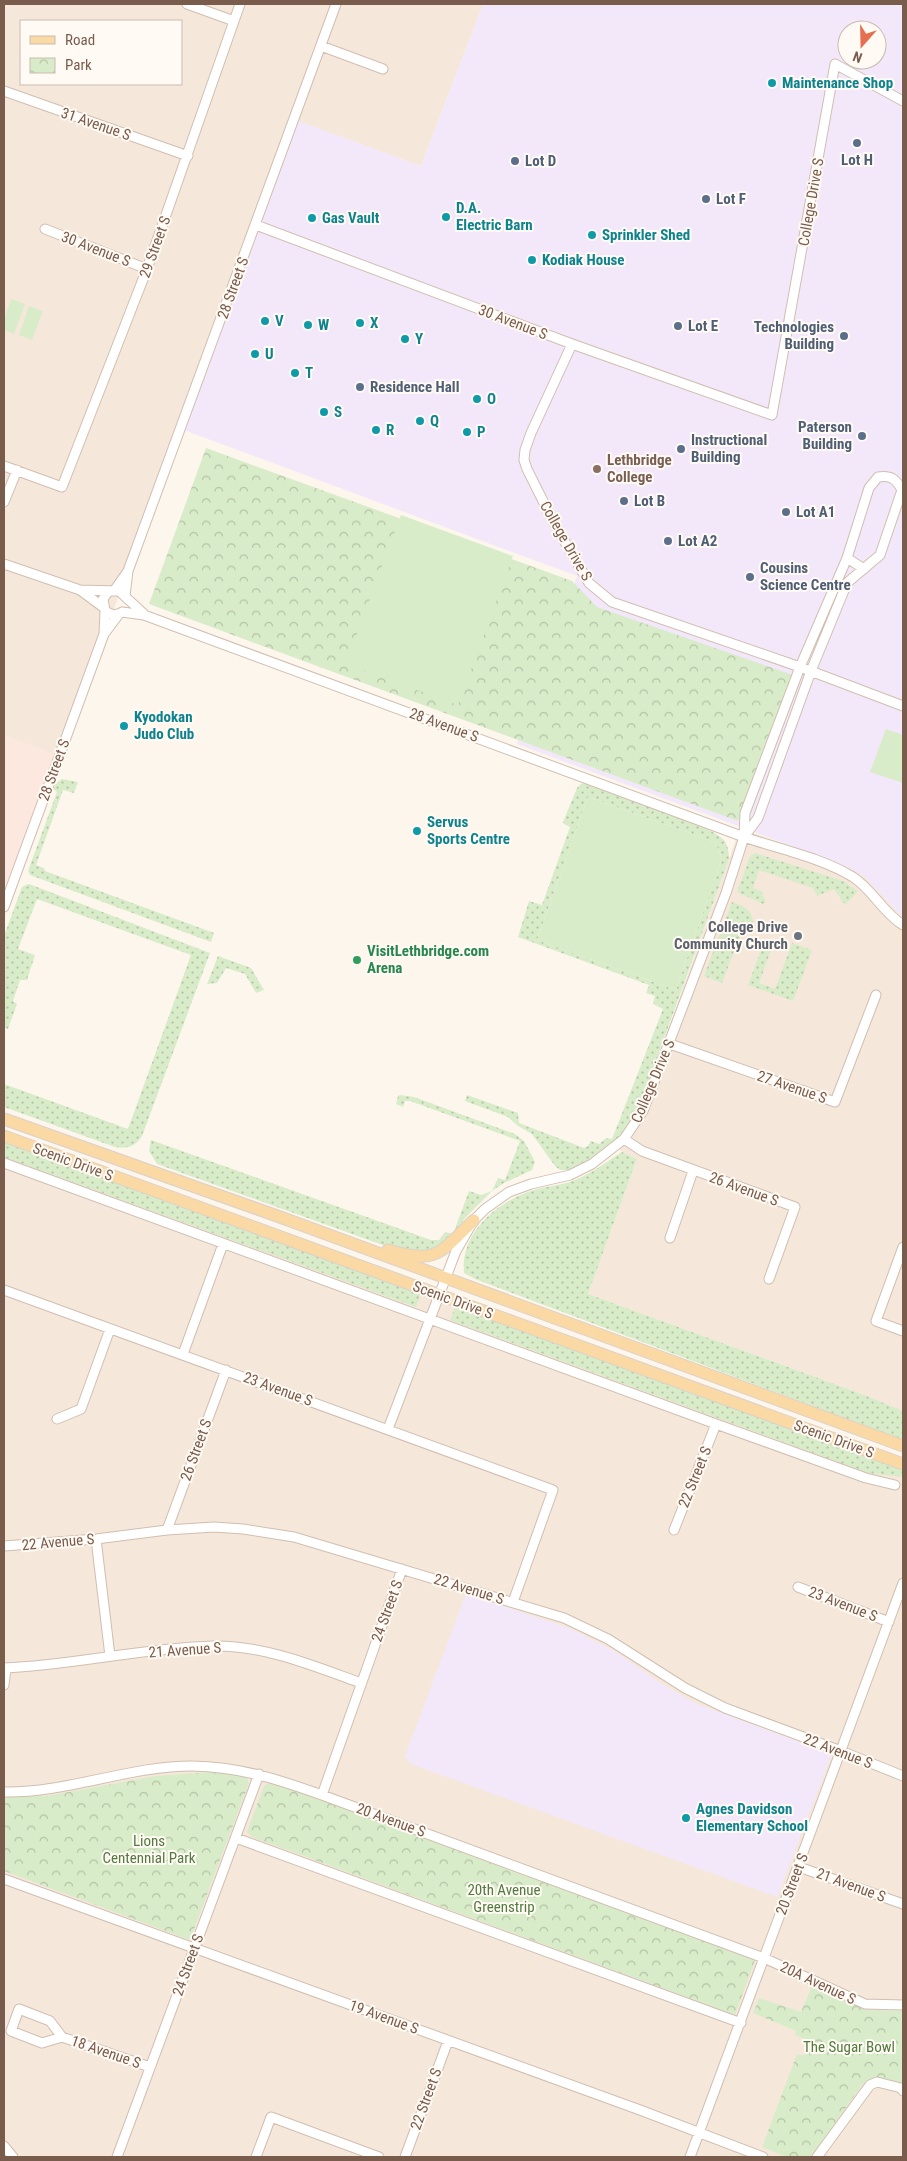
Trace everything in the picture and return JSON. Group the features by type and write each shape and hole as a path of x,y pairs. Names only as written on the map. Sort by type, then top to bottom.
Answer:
{"main road":[{"name":"Scenic Drive S","path":"7,1119 280,1217 903,1446"},
{"name":"Scenic Drive S","path":"4,1136 903,1464"},
{"path":"280,1217 411,1257 421,1257 439,1252 474,1220"}],"street":[{"path":"187,4 234,21"},
{"name":"29 Street S","path":"16,470 62,487 147,269 240,4"},
{"name":"28 Street S","path":"128,572 336,4"},
{"path":"321,46 383,69"},
{"name":"College Drive S","path":"772,415 836,64 903,101"},
{"name":"31 Avenue S","path":"4,91 188,156"},
{"name":"30 Avenue S","path":"256,225 572,344 772,415"},
{"name":"30 Avenue S","path":"45,229 147,269"},
{"name":"College Drive S","path":"572,344 531,433 525,450 524,460 526,469 554,523 589,583 612,602 640,613 800,667 903,706"},
{"path":"4,466 16,470 4,502"},
{"name":"College Drive S","path":"439,1295 456,1251 474,1220 485,1209 509,1192 531,1184 570,1176 592,1164 624,1139 643,1111 670,1044 744,837 758,818 811,671 845,588 848,582 880,555 902,490 898,482 891,477 878,477 871,484 847,558 800,667 745,813 744,837"},
{"path":"847,558 864,569"},
{"path":"4,564 80,590 119,591 144,615"},
{"path":"104,634 103,599 128,572"},
{"path":"104,634 126,608 128,572"},
{"path":"80,590 113,615 121,613 144,615"},
{"name":"28 Avenue S","path":"144,615 744,837 832,867 855,878 887,913 903,925"},
{"name":"28 Street S","path":"4,907 104,634"},
{"name":"27 Avenue S","path":"670,1044 835,1102 876,995"},
{"name":"26 Avenue S","path":"624,1139 642,1151 795,1207 769,1279"},
{"name":"Scenic Drive S","path":"4,1164 716,1424 866,1478 895,1485"},
{"path":"670,1238 693,1171"},
{"path":"183,1354 224,1244"},
{"path":"903,1247 876,1321 903,1331"},
{"name":"23 Avenue S","path":"4,1290 553,1490 513,1602"},
{"path":"388,1429 439,1295"},
{"path":"57,1419 81,1409 110,1329"},
{"name":"26 Street S","path":"167,1530 226,1370"},
{"name":"22 Street S","path":"674,1530 716,1424"},
{"name":"22 Avenue S","path":"4,1546 214,1527 271,1533 402,1569 564,1618 608,1639 685,1688 725,1708 903,1776"},
{"path":"96,1539 110,1656"},
{"name":"24 Street S","path":"322,1795 402,1569"},
{"name":"20 Street S","path":"690,2157 903,1583"},
{"name":"23 Avenue S","path":"798,1587 889,1622"},
{"name":"21 Avenue S","path":"5,1668 214,1646 262,1651 310,1664 361,1683"},
{"path":"4,1686 5,1668"},
{"name":"20 Avenue S","path":"4,1792 31,1791 190,1766 225,1768 259,1774 322,1795 764,1958"},
{"name":"24 Street S","path":"117,2157 259,1774"},
{"path":"236,1838 740,2023"},
{"name":"21 Avenue S","path":"799,1867 903,1904"},
{"name":"19 Avenue S","path":"4,1879 763,2157"},
{"name":"20A Avenue S","path":"764,1958 848,1998 865,2004 903,2005"},
{"name":"18 Avenue S","path":"62,2037 42,2043 11,2031 19,2009 50,2021 62,2037 150,2067"},
{"name":"22 Street S","path":"405,2157 448,2041"},
{"path":"817,2157 870,2085 877,2082 901,2088 903,2091"},
{"path":"256,2157 271,2116 379,2157"},
{"path":"4,2146 13,2157"}],"shaded area":[{"path":"4,4 483,4 421,166 294,120 4,908"},
{"name":"Lethbridge College","path":"483,4 903,4 903,918 865,877 848,867 517,744 577,576 181,429 293,119 421,166"},
{"path":"4,735 59,756 4,907"},
{"path":"740,828 848,867 865,877 903,918 903,1411 867,1396 588,1294 637,1159 622,1152 615,1143 643,1100"},
{"path":"4,1136 903,1464 903,2157 4,2157"},
{"path":"466,1594 569,1628 613,1650 662,1684 695,1703 832,1754 777,1897 411,1764 405,1756"}],"green space":[{"path":"11,299 25,304 14,334 4,330 4,320"},
{"path":"29,306 43,311 32,340 19,335"},
{"path":"206,448 572,581 597,607 793,675 738,821 149,604"},
{"path":"401,515 513,556 458,705 346,664"},
{"path":"886,729 903,735 903,783 870,772"},
{"path":"62,779 78,782 74,793 63,790 36,865 44,868 45,871 214,933 211,942 30,875 28,871 57,792 53,789 56,783"},
{"path":"587,783 660,809 715,833 724,840 728,849 729,859 635,1119 625,1132 602,1152 570,1170 560,1170 532,1134 518,1126 508,1117 465,1101 467,1095 518,1113 519,1123 584,1148 591,1141 599,1144 606,1138 612,1139 663,1009 653,1004 655,996 646,993 649,985 518,937 529,901 542,905 570,827 563,822 577,788 581,784","holes":["588,797 715,842 722,858 676,990 537,940"]},
{"path":"588,797 715,842 722,858 676,990 537,940"},
{"path":"755,853 843,881 858,891 845,905 834,889 817,896 813,888 759,870 753,888 761,891 766,902 763,904 737,892 750,856"},
{"path":"29,884 210,953 142,1136 137,1143 130,1146 123,1148 115,1147 4,1107 4,1084 128,1129 191,955 37,899 18,949 35,955 27,980 20,980 13,1001 17,1004 8,1029 4,1028 4,936 22,887"},
{"path":"732,902 747,909 753,921 750,933 742,930 722,983 704,976"},
{"path":"764,942 773,945 759,983 775,989 792,943 812,950 793,1001 748,985"},
{"path":"218,956 251,968 264,990 256,993 245,974 226,968 217,983 207,984"},
{"path":"400,1095 414,1097 515,1134 524,1141 535,1162 532,1170 504,1183 492,1191 498,1178 505,1180 520,1141 410,1101 405,1101 403,1107 396,1104"},
{"path":"151,1140 431,1240 439,1240 445,1232 453,1234 433,1252 402,1252 157,1164 149,1151"},
{"path":"4,1142 421,1293 416,1307 4,1157"},
{"path":"622,1152 637,1159 588,1294 867,1396 903,1411 903,1440 475,1279 464,1273 464,1258 474,1232 494,1211 518,1196 579,1178 592,1172"},
{"path":"469,1191 481,1195 492,1191 466,1217 453,1234"},
{"path":"456,1305 903,1470 903,1477 868,1473 450,1320"},
{"name":"Lions Centennial Park","path":"211,1772 241,1775 247,1778 249,1783 190,1940 4,1871 4,1797 47,1796 155,1776"},
{"name":"20th Avenue Greenstrip","path":"272,1782 755,1960 735,2015 252,1837 247,1832 264,1786"},
{"name":"The Sugar Bowl","path":"812,1986 866,2010 903,2011 903,2084 877,2077 862,2085 811,2157 787,2157 762,2147 797,2054 804,2056 809,2041 795,2035 796,2031 753,2013 759,1998 801,2012"}],"place":[{"name":"Maintenance Shop","path":"772,83"},
{"name":"Lot H","path":"857,143"},
{"name":"Lot D","path":"515,161"},
{"name":"Lot F","path":"706,199"},
{"name":"D.A. Electric Barn","path":"446,217"},
{"name":"Gas Vault","path":"312,218"},
{"name":"Sprinkler Shed","path":"592,235"},
{"name":"Kodiak House","path":"532,260"},
{"name":"V","path":"265,321"},
{"name":"X","path":"360,323"},
{"name":"W","path":"308,325"},
{"name":"Lot E","path":"678,326"},
{"name":"Technologies Building","path":"844,336"},
{"name":"Y","path":"405,339"},
{"name":"U","path":"255,354"},
{"name":"T","path":"295,373"},
{"name":"Residence Hall","path":"360,387"},
{"name":"O","path":"477,399"},
{"name":"S","path":"324,412"},
{"name":"Q","path":"420,421"},
{"name":"R","path":"376,430"},
{"name":"P","path":"467,432"},
{"name":"Paterson Building","path":"862,436"},
{"name":"Instructional Building","path":"681,449"},
{"name":"Lethbridge College","path":"597,469"},
{"name":"Lot B","path":"624,501"},
{"name":"Lot A1","path":"786,512"},
{"name":"Lot A2","path":"668,541"},
{"name":"Cousins Science Centre","path":"750,577"},
{"name":"Kyodokan Judo Club","path":"124,726"},
{"name":"Servus Sports Centre","path":"417,831"},
{"name":"College Drive Community Church","path":"798,936"},
{"name":"VisitLethbridge.com Arena","path":"357,960"},
{"name":"Agnes Davidson Elementary School","path":"686,1818"}]}
